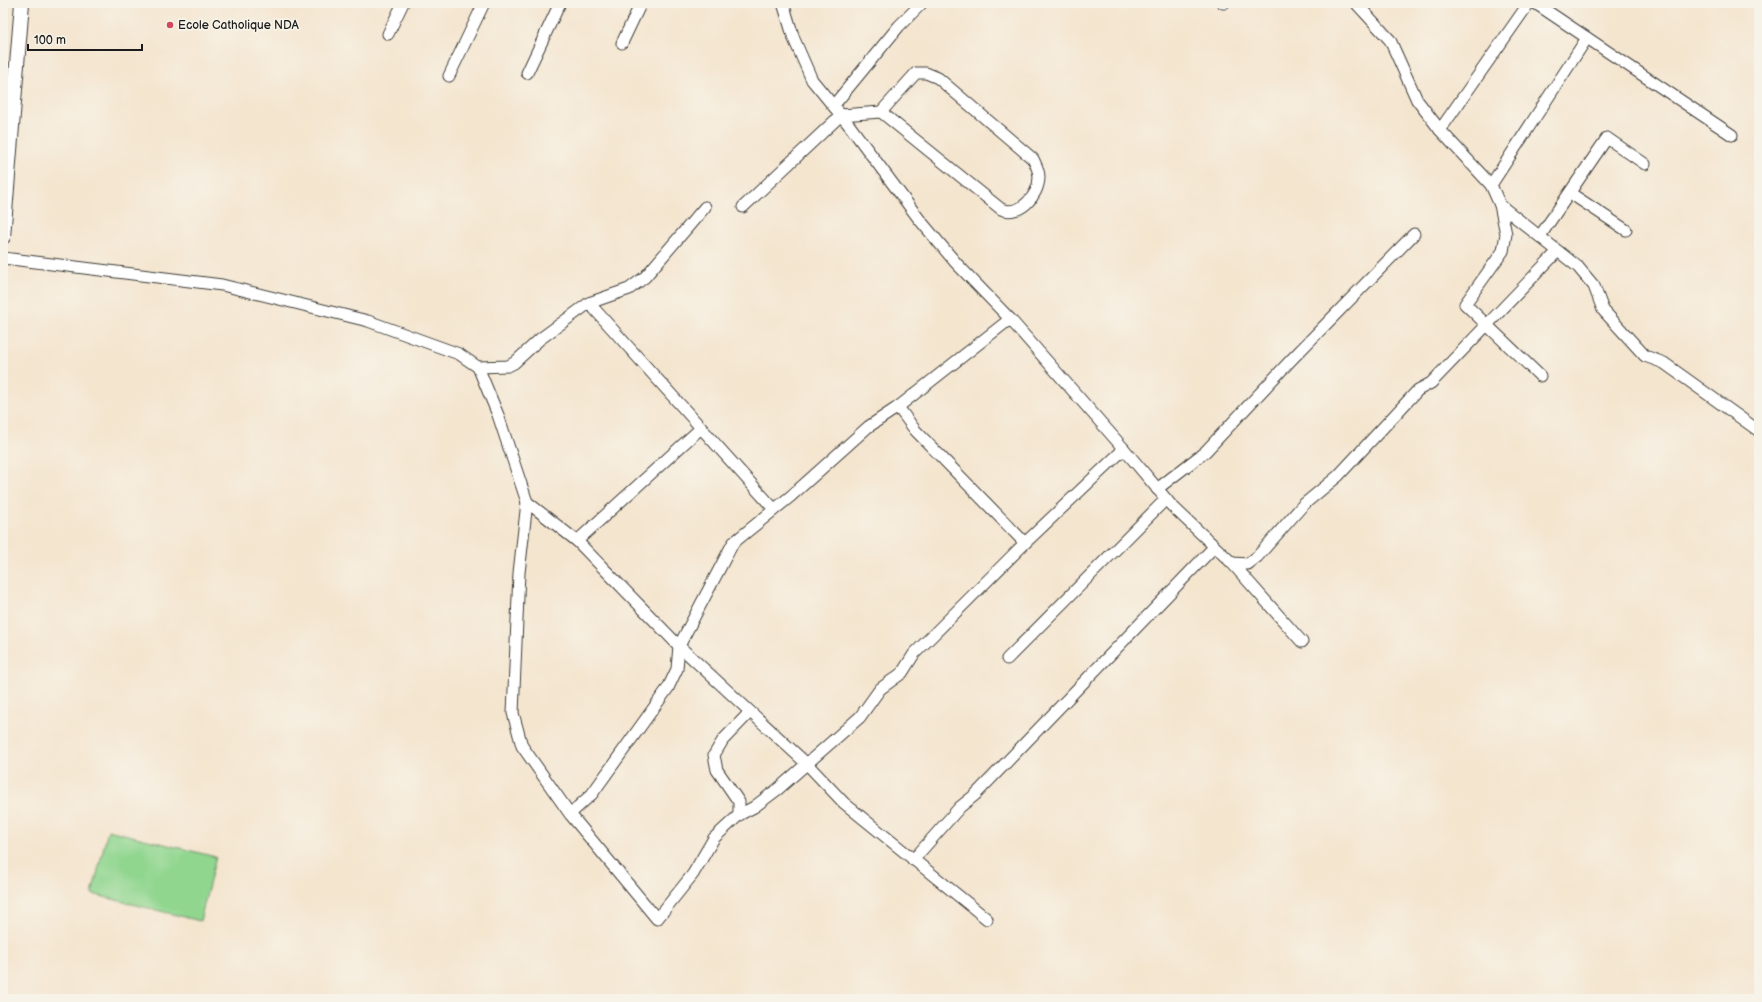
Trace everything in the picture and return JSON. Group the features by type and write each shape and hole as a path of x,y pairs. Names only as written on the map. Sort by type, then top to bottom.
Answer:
{"main road":[{"path":"3,237 8,125 22,3"}],"street":[{"path":"388,34 403,3"},
{"path":"449,76 484,3"},
{"path":"527,73 560,3"},
{"path":"622,43 640,3"},
{"path":"783,3 794,38 812,80 834,105 919,219 956,263 1010,319 1166,499 1232,563 1302,642"},
{"path":"834,105 899,26 922,3"},
{"path":"1356,3 1390,40 1417,100 1440,130 1491,185 1500,205 1506,234 1503,252 1465,304 1540,376"},
{"path":"1440,130 1529,3"},
{"path":"1535,3 1732,135"},
{"path":"1491,185 1587,38"},
{"path":"743,207 841,115 881,112 1001,209 1007,212 1019,209 1027,203 1038,186 1038,168 1033,159 938,78 926,73 916,73 881,112"},
{"path":"1540,236 1607,138 1645,164"},
{"path":"1570,193 1626,230"},
{"path":"1500,205 1540,236 1557,252 1578,267 1594,286 1603,310 1645,356 1664,363 1759,430"},
{"path":"478,367 508,366 514,363 540,339 589,303 629,289 645,277 705,207"},
{"path":"1157,489 1205,452 1297,354 1414,234"},
{"path":"1232,563 1248,564 1257,557 1303,506 1338,476 1418,390 1431,383 1557,252"},
{"path":"3,258 222,285 368,321 459,354 478,367 498,415 527,502 519,573 513,713 522,746 570,814 658,919 693,874 714,838 739,815 754,807 807,764 860,717 880,689 902,673 914,654 1025,543 1124,449"},
{"path":"589,303 774,509"},
{"path":"570,814 592,794 668,688 677,670 679,646 733,543 791,496 868,427 898,407 1010,319"},
{"path":"898,407 915,430 1025,543"},
{"path":"577,541 701,428"},
{"path":"1007,659 1166,499"},
{"path":"527,502 577,541 679,646 807,764 844,802 987,919"},
{"path":"913,860 960,807 980,789 1214,547"},
{"path":"739,815 739,802 717,770 714,755 723,740 750,712"}],"green space":[{"path":"108,830 216,857 200,921 92,894"}],"place":[{"name":"Ecole Catholique NDA","path":"170,25"}]}
